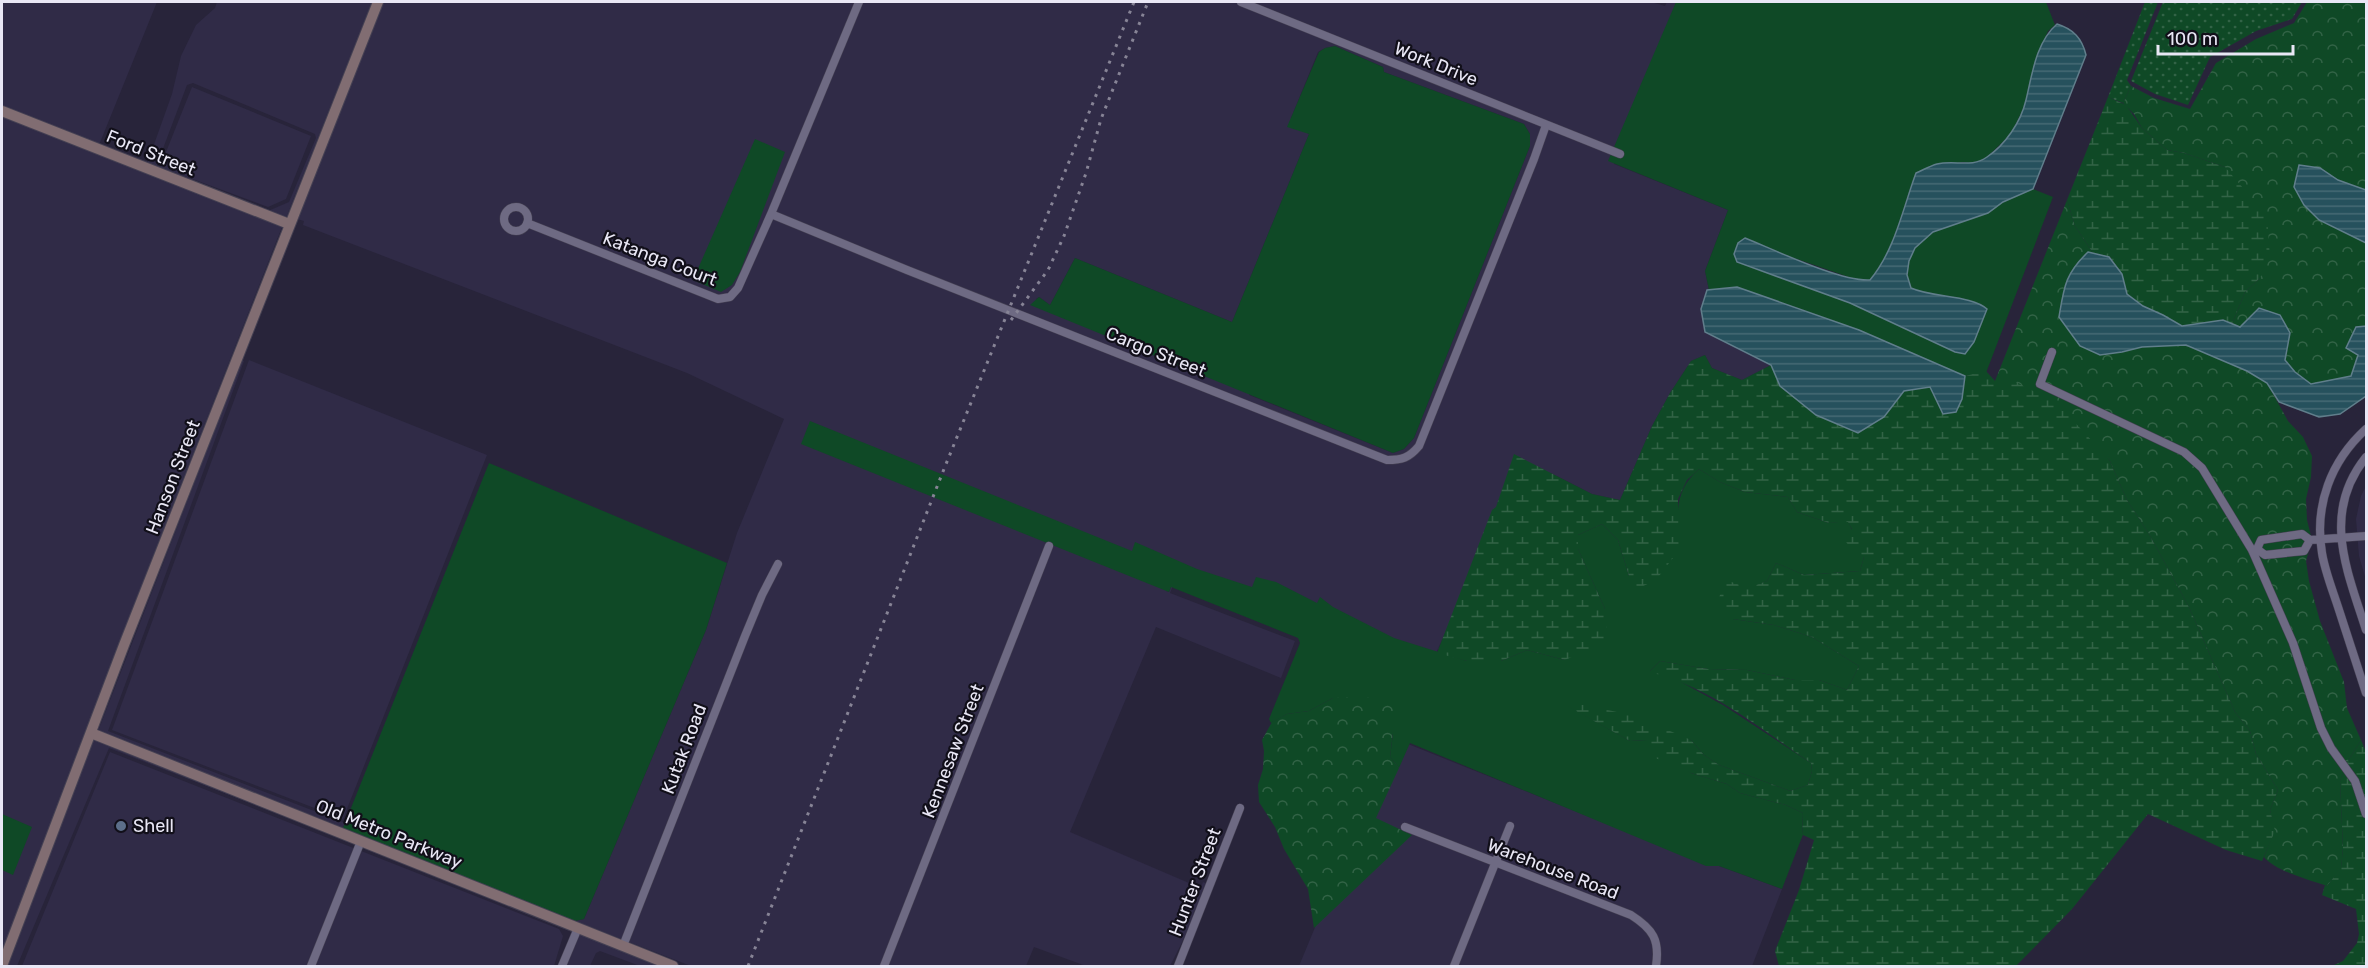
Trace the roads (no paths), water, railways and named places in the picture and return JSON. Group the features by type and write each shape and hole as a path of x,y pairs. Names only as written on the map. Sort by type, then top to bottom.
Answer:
{"street":[{"name":"Hanson Street","path":"2,966 289,224 378,2"},
{"path":"771,213 859,2"},
{"name":"Work Drive","path":"1241,2 1620,154"},
{"name":"Ford Street","path":"2,111 289,224"},
{"name":"Cargo Street","path":"771,213 1371,455 1387,460 1402,460 1412,455 1419,446 1546,124"},
{"name":"Katanga Court","path":"527,223 718,299 730,297 738,288 771,213"},
{"path":"2052,352 2040,384 2184,452 2202,468 2254,550 2294,643 2321,728 2331,748 2355,780 2366,814"},
{"path":"2367,429 2345,452 2329,480 2321,513 2320,539 2324,565 2367,693"},
{"path":"2367,456 2355,472 2346,492 2342,507 2340,538 2345,565 2367,630"},
{"path":"2254,550 2261,540 2302,534 2310,540 2367,536"},
{"path":"2270,538 2273,555"},
{"path":"2254,550 2265,555 2304,551 2310,540"},
{"name":"Kennesaw Street","path":"884,966 1049,546"},
{"name":"Kutak Road","path":"623,946 745,636 778,564"},
{"name":"Old Metro Parkway","path":"91,733 673,966"},
{"name":"Hunter Street","path":"1178,966 1240,808"},
{"path":"1454,966 1510,826"},
{"name":"Warehouse Road","path":"1405,827 1630,915 1650,929 1656,940 1658,952 1656,966"},
{"path":"311,966 361,841"},
{"path":"562,966 578,928"}],"water":[{"path":"2057,24 2076,35 2086,55 2033,189 2003,202 1988,213 1933,232 1915,248 1909,261 1907,275 1911,288 1930,294 1971,301 1987,309 1974,342 1965,354 1955,352 1850,303 1737,262 1734,254 1738,243 1745,238 1826,271 1870,280 1886,256 1916,173 1937,164 1969,163 1981,160 1994,152 2011,132 2024,108 2040,49 2050,31"},
{"path":"2299,165 2320,168 2338,180 2366,190 2366,243 2319,220 2304,205 2294,187"},
{"path":"2088,252 2109,257 2122,274 2127,294 2143,306 2182,326 2223,320 2240,327 2259,308 2280,315 2290,333 2285,360 2295,372 2311,384 2351,376 2358,355 2346,348 2356,327 2366,326 2366,396 2340,414 2319,417 2279,402 2267,383 2247,371 2186,345 2142,347 2100,355 2080,346 2059,317 2062,297 2070,274"},
{"path":"1737,287 1859,330 1965,376 1962,399 1956,412 1943,414 1930,387 1904,391 1884,417 1858,433 1816,415 1780,386 1771,365 1705,332 1701,309 1707,290"}],"railway":[{"path":"748,966 944,469 1134,2"},
{"path":"1011,320 1048,270 1064,236 1086,173 1101,119 1148,2"}],"place":[{"name":"Shell","path":"121,826"}]}
